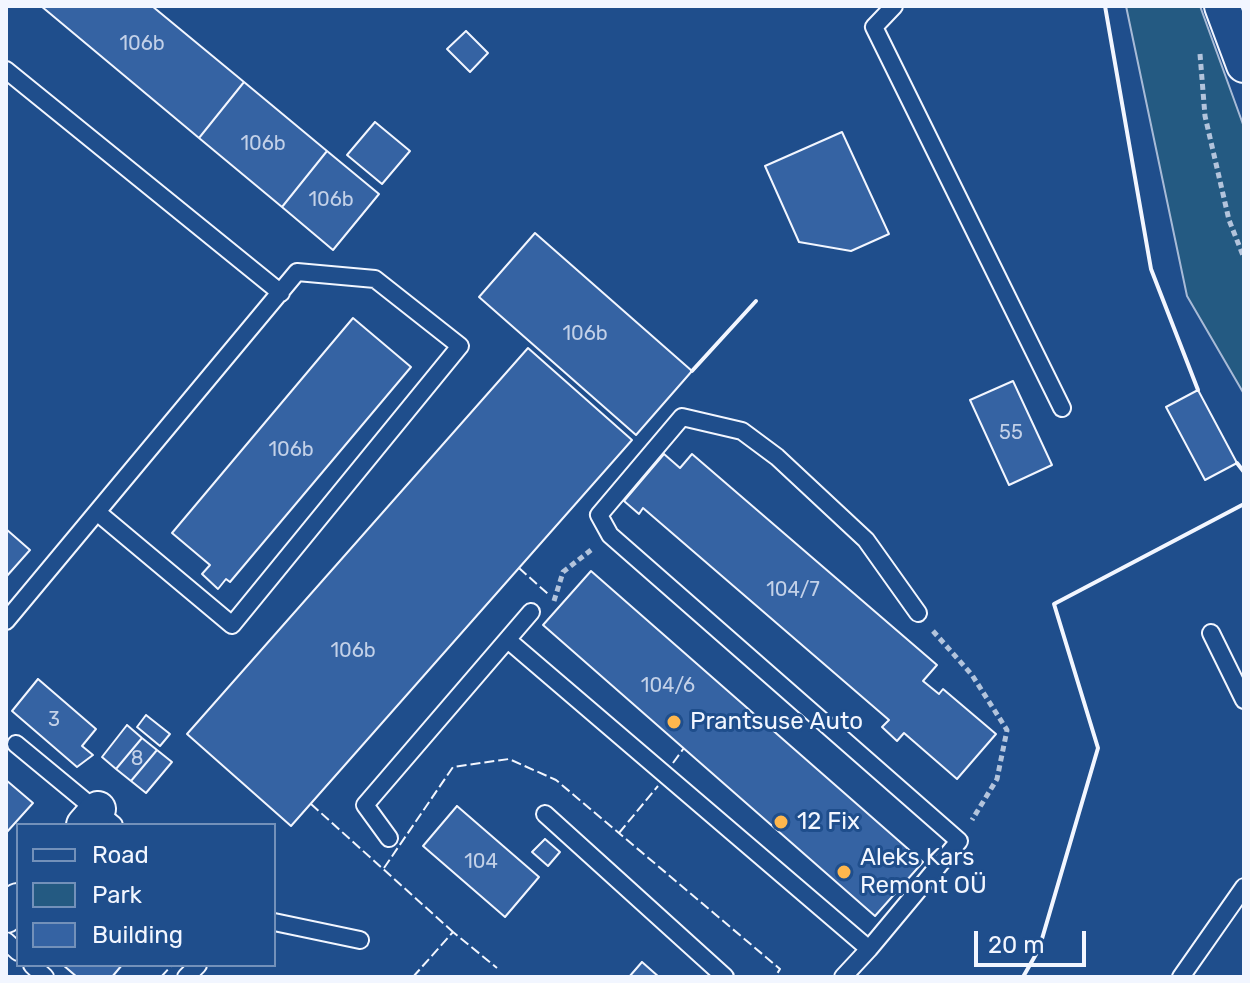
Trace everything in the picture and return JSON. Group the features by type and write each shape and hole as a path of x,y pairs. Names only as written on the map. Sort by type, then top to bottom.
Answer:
{"street":[{"path":"1222,6 1244,65"}],"lane":[{"path":"894,6 874,27 1062,408"},
{"path":"6,70 281,293"},
{"path":"6,621 297,272 375,279 460,346 232,625 97,512"},
{"path":"843,977 959,841 610,535 599,515 682,417 742,431 777,457 866,540 918,613"},
{"path":"389,838 365,805 531,612"},
{"path":"1211,633 1244,700"},
{"path":"509,641 869,949"},
{"path":"16,744 99,820"},
{"path":"545,814 725,977"},
{"path":"1181,977 1244,887"},
{"path":"276,922 360,940"}],"path":[{"path":"1198,39 1205,116 1229,220 1244,258"},
{"path":"531,612 554,601 563,572 610,535"},
{"path":"918,613 972,675 1007,730 997,779 959,841"}],"green space":[{"path":"1126,6 1200,6 1244,127 1244,394 1187,296"}],"building":[{"path":"41,6 152,6 244,82 199,138"},
{"path":"466,31 488,53 470,72 447,49"},
{"path":"244,82 327,151 282,207 199,138"},
{"path":"375,122 410,151 382,184 347,155"},
{"path":"842,132 889,234 851,251 799,242 765,166"},
{"path":"327,151 379,194 333,250 282,207"},
{"path":"535,233 692,371 636,435 479,297"},
{"path":"353,318 411,367 230,582 226,579 218,589 202,574 210,565 172,533"},
{"path":"528,348 632,440 291,826 187,734"},
{"path":"1013,381 1052,465 1009,485 970,400"},
{"path":"1198,390 1237,463 1205,480 1166,407"},
{"path":"664,454 680,468 692,454 937,665 923,681 939,694 943,689 996,734 957,779 904,733 897,741 882,727 889,720 643,508 639,514 624,501"},
{"path":"6,529 30,550 6,577"},
{"path":"591,571 923,862 875,916 543,625"},
{"path":"38,679 96,729 82,746 93,755 77,767 12,711"},
{"path":"146,715 170,734 160,746 137,727"},
{"path":"127,725 142,738 116,769 102,757"},
{"path":"142,738 157,750 131,781 116,769"},
{"path":"157,750 172,762 146,793 131,781"},
{"path":"6,780 33,803 6,833"},
{"path":"457,806 539,877 505,917 423,846"},
{"path":"545,839 560,852 548,866 532,852"},
{"path":"642,962 659,977 629,977"},
{"path":"65,967 120,967 112,977 77,977"}],"fence":[{"path":"519,568 548,594"},
{"path":"673,763 684,748"},
{"path":"384,868 453,767 509,759 556,780 780,969 775,977"},
{"path":"619,833 658,786"},
{"path":"311,804 453,932"},
{"path":"413,977 453,932 497,968"},
{"path":"161,977 170,967"}],"wall":[{"path":"1105,6 1151,269 1198,390"},
{"path":"692,371 756,301"},
{"path":"1237,463 1244,472"},
{"path":"1023,977 1039,949 1098,748 1054,604 1244,504"}],"place":[{"name":"Prantsuse Auto","path":"674,722"},
{"name":"12 Fix","path":"781,822"},
{"name":"Aleks Kars Remont OÜ","path":"844,872"}]}
